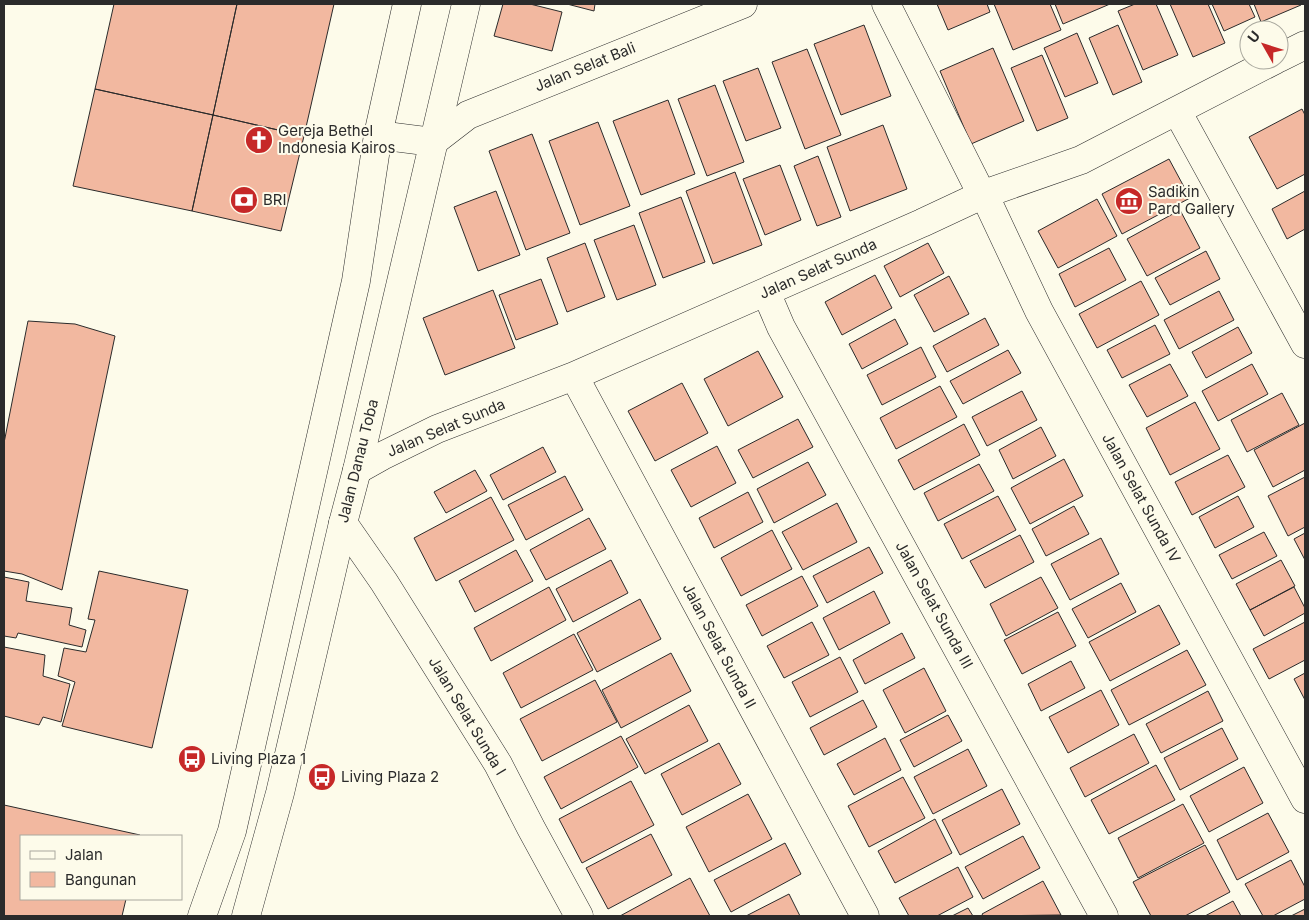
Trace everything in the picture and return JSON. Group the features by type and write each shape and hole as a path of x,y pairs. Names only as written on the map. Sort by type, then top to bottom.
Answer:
{"street":[{"path":"202,916 232,831 356,280 378,135 406,4"},
{"name":"Jalan Danau Toba","path":"246,916 282,783 466,4"},
{"name":"Jalan Selat Bali","path":"433,142 468,115 743,4"},
{"name":"Jalan Selat Sunda IV","path":"886,4 977,185 984,194 1039,311 1305,799"},
{"path":"1289,53 1305,45"},
{"name":"Jalan Selat Sunda","path":"357,470 436,429 574,376 984,194 1081,160 1256,70"},
{"path":"1177,111 1305,344"},
{"path":"378,135 433,142"},
{"name":"Jalan Selat Sunda III","path":"766,292 781,327 1104,916"},
{"name":"Jalan Selat Sunda II","path":"574,376 865,916"},
{"name":"Jalan Selat Sunda I","path":"343,523 384,582 498,764 579,916"}],"building":[{"path":"114,4 237,4 213,115 95,89"},
{"path":"237,4 334,4 304,136 213,115"},
{"path":"503,4 530,4 562,12 552,51 494,36"},
{"path":"567,4 595,4 594,11"},
{"path":"937,4 987,4 990,12 948,30"},
{"path":"994,4 1050,4 1061,30 1013,50"},
{"path":"1055,4 1110,4 1063,24"},
{"path":"1135,4 1156,4 1178,55 1143,70 1118,11"},
{"path":"1170,4 1208,4 1225,43 1193,57"},
{"path":"1212,4 1249,4 1255,17 1248,20 1239,20 1239,24 1224,31"},
{"path":"1254,4 1301,5 1266,20 1260,20"},
{"path":"864,25 891,96 841,115 814,44"},
{"path":"1118,25 1142,82 1113,95 1089,38"},
{"path":"1077,33 1098,83 1065,97 1044,48"},
{"path":"993,48 1024,121 971,144 940,71"},
{"path":"807,49 841,135 805,149 772,62"},
{"path":"1042,55 1068,118 1037,131 1011,68"},
{"path":"758,68 781,128 746,141 723,81"},
{"path":"715,85 744,162 707,176 678,99"},
{"path":"95,89 213,115 192,211 73,186"},
{"path":"668,100 695,174 641,195 613,121"},
{"path":"1302,109 1305,115 1305,174 1277,189 1249,137"},
{"path":"213,115 304,136 281,231 192,211"},
{"path":"598,122 630,206 580,225 549,141"},
{"path":"883,125 907,189 850,211 827,147"},
{"path":"532,134 570,233 526,250 489,151"},
{"path":"818,156 841,217 817,226 794,166"},
{"path":"1169,159 1190,198 1122,234 1102,194"},
{"path":"780,165 801,220 765,235 743,179"},
{"path":"735,172 762,245 713,264 686,191"},
{"path":"496,191 520,255 478,271 454,207"},
{"path":"1305,191 1305,229 1287,239 1272,209"},
{"path":"681,197 705,262 663,278 639,213"},
{"path":"1097,199 1117,236 1058,268 1038,231"},
{"path":"1180,210 1200,248 1147,276 1127,239"},
{"path":"634,225 656,285 617,300 594,240"},
{"path":"585,243 605,297 567,312 547,258"},
{"path":"928,243 944,273 900,297 884,266"},
{"path":"1109,248 1126,280 1075,307 1059,274"},
{"path":"1206,251 1220,279 1170,305 1155,278"},
{"path":"875,275 892,308 842,335 825,302"},
{"path":"949,276 969,314 934,332 914,295"},
{"path":"541,279 558,324 516,340 499,295"},
{"path":"1141,281 1159,315 1097,348 1079,314"},
{"path":"493,290 515,348 445,375 423,318"},
{"path":"1219,291 1234,320 1179,349 1164,320"},
{"path":"985,318 999,345 947,372 933,346"},
{"path":"895,319 908,344 862,369 849,344"},
{"path":"28,321 75,324 115,336 62,590 22,574 4,571 4,443"},
{"path":"1155,325 1170,354 1122,378 1107,350"},
{"path":"1238,327 1252,353 1206,378 1192,352"},
{"path":"921,347 936,377 882,405 867,375"},
{"path":"1008,350 1021,373 963,404 950,381"},
{"path":"758,351 783,397 728,426 704,379"},
{"path":"1170,364 1188,396 1147,417 1129,385"},
{"path":"1252,364 1268,394 1218,421 1202,391"},
{"path":"682,383 708,433 655,461 628,411"},
{"path":"940,386 957,417 896,449 880,418"},
{"path":"1022,391 1037,420 987,446 972,417"},
{"path":"1282,393 1299,425 1247,452 1231,420"},
{"path":"1195,402 1220,449 1170,475 1146,428"},
{"path":"798,419 813,447 753,478 738,450"},
{"path":"1305,423 1305,470 1273,487 1254,450"},
{"path":"964,424 980,455 914,490 898,460"},
{"path":"1041,427 1056,456 1013,479 999,450"},
{"path":"717,446 736,483 691,507 671,470"},
{"path":"543,447 556,472 503,500 490,475"},
{"path":"1228,455 1245,487 1192,515 1175,482"},
{"path":"1064,459 1083,496 1030,524 1011,488"},
{"path":"808,462 826,495 774,523 757,489"},
{"path":"979,464 994,491 938,521 924,493"},
{"path":"475,470 487,491 446,513 434,492"},
{"path":"565,476 583,510 526,540 508,505"},
{"path":"1305,477 1305,527 1288,536 1268,496"},
{"path":"748,492 763,522 714,548 699,518"},
{"path":"998,496 1016,530 962,559 944,524"},
{"path":"1238,496 1254,527 1215,548 1199,517"},
{"path":"491,497 514,540 436,581 414,538"},
{"path":"837,503 857,542 803,570 782,532"},
{"path":"1074,506 1089,534 1046,556 1032,529"},
{"path":"589,518 606,549 546,580 530,550"},
{"path":"772,530 792,569 741,596 721,558"},
{"path":"1264,532 1277,556 1232,579 1219,555"},
{"path":"1305,533 1305,560 1294,539"},
{"path":"1020,535 1034,562 985,588 970,561"},
{"path":"1101,538 1119,574 1070,600 1051,564"},
{"path":"869,547 883,573 827,603 813,576"},
{"path":"516,550 533,581 475,612 459,581"},
{"path":"611,560 628,593 573,622 556,589"},
{"path":"1281,560 1295,586 1250,610 1236,584"},
{"path":"99,571 188,590 152,748 62,726 75,682 58,676 64,648 86,652 95,620 88,619"},
{"path":"802,576 818,606 762,636 746,605"},
{"path":"4,577 29,582 26,601 72,608 69,625 86,630 82,647 18,633 16,638 4,636"},
{"path":"1041,577 1058,608 1006,636 990,604"},
{"path":"1121,583 1136,612 1088,638 1072,609"},
{"path":"549,587 566,620 491,661 474,628"},
{"path":"1294,587 1305,608 1305,613 1264,636 1250,610"},
{"path":"874,591 890,623 839,650 823,618"},
{"path":"640,599 661,639 597,672 577,633"},
{"path":"1159,605 1180,644 1110,681 1089,642"},
{"path":"1058,612 1076,646 1022,674 1004,640"},
{"path":"812,622 829,655 784,678 767,646"},
{"path":"1305,622 1305,660 1269,679 1253,649"},
{"path":"902,633 915,658 865,684 853,660"},
{"path":"574,634 593,670 521,708 503,673"},
{"path":"4,647 45,655 43,676 70,684 61,722 43,717 39,725 4,716"},
{"path":"1187,650 1206,685 1129,725 1111,690"},
{"path":"671,653 691,691 621,728 602,690"},
{"path":"840,657 858,692 810,717 792,682"},
{"path":"1071,661 1085,688 1041,711 1028,684"},
{"path":"924,668 946,711 905,733 883,690"},
{"path":"1305,673 1305,700 1294,679"},
{"path":"595,680 617,722 542,761 520,719"},
{"path":"1101,690 1119,725 1068,753 1049,717"},
{"path":"1208,691 1223,721 1161,753 1146,724"},
{"path":"863,700 877,727 824,755 810,728"},
{"path":"689,705 708,741 645,774 626,739"},
{"path":"948,715 962,741 914,767 900,740"},
{"path":"1222,728 1238,759 1180,790 1164,758"},
{"path":"1134,734 1149,763 1085,797 1070,768"},
{"path":"621,736 638,767 561,809 544,777"},
{"path":"885,738 901,770 854,795 837,764"},
{"path":"719,743 741,784 682,815 661,774"},
{"path":"968,749 987,786 933,814 914,777"},
{"path":"1156,765 1175,800 1109,834 1091,800"},
{"path":"1244,767 1263,803 1209,832 1190,796"},
{"path":"903,777 925,818 869,847 848,806"},
{"path":"631,781 654,825 582,863 559,819"},
{"path":"1002,789 1020,824 960,855 942,820"},
{"path":"748,794 772,839 709,872 686,827"},
{"path":"1183,804 1204,843 1138,878 1118,838"},
{"path":"4,805 140,835 20,835 20,900 126,900 122,916 4,916"},
{"path":"1268,813 1289,852 1237,880 1217,840"},
{"path":"935,819 952,853 895,883 878,851"},
{"path":"651,834 672,875 608,909 586,868"},
{"path":"1023,836 1040,868 983,899 965,867"},
{"path":"785,843 801,874 731,912 714,880"},
{"path":"1205,845 1230,892 1185,916 1151,916 1133,882"},
{"path":"1291,860 1305,887 1305,899 1273,916 1263,916 1245,884"},
{"path":"958,867 973,897 937,916 909,916 899,898"},
{"path":"690,878 710,916 620,916"},
{"path":"1043,881 1061,915 983,916 982,914"},
{"path":"789,894 800,916 746,916"},
{"path":"1233,901 1241,916 1205,916"},
{"path":"968,908 973,916 952,916"},
{"path":"1305,909 1305,916 1291,916"}],"place":[{"name":"Gereja Bethel Indonesia Kairos","path":"259,140"},
{"name":"BRI","path":"244,200"},
{"name":"Sadikin Pard Gallery","path":"1129,201"},
{"name":"Living Plaza 1","path":"192,759"},
{"name":"Living Plaza 2","path":"322,777"}]}
